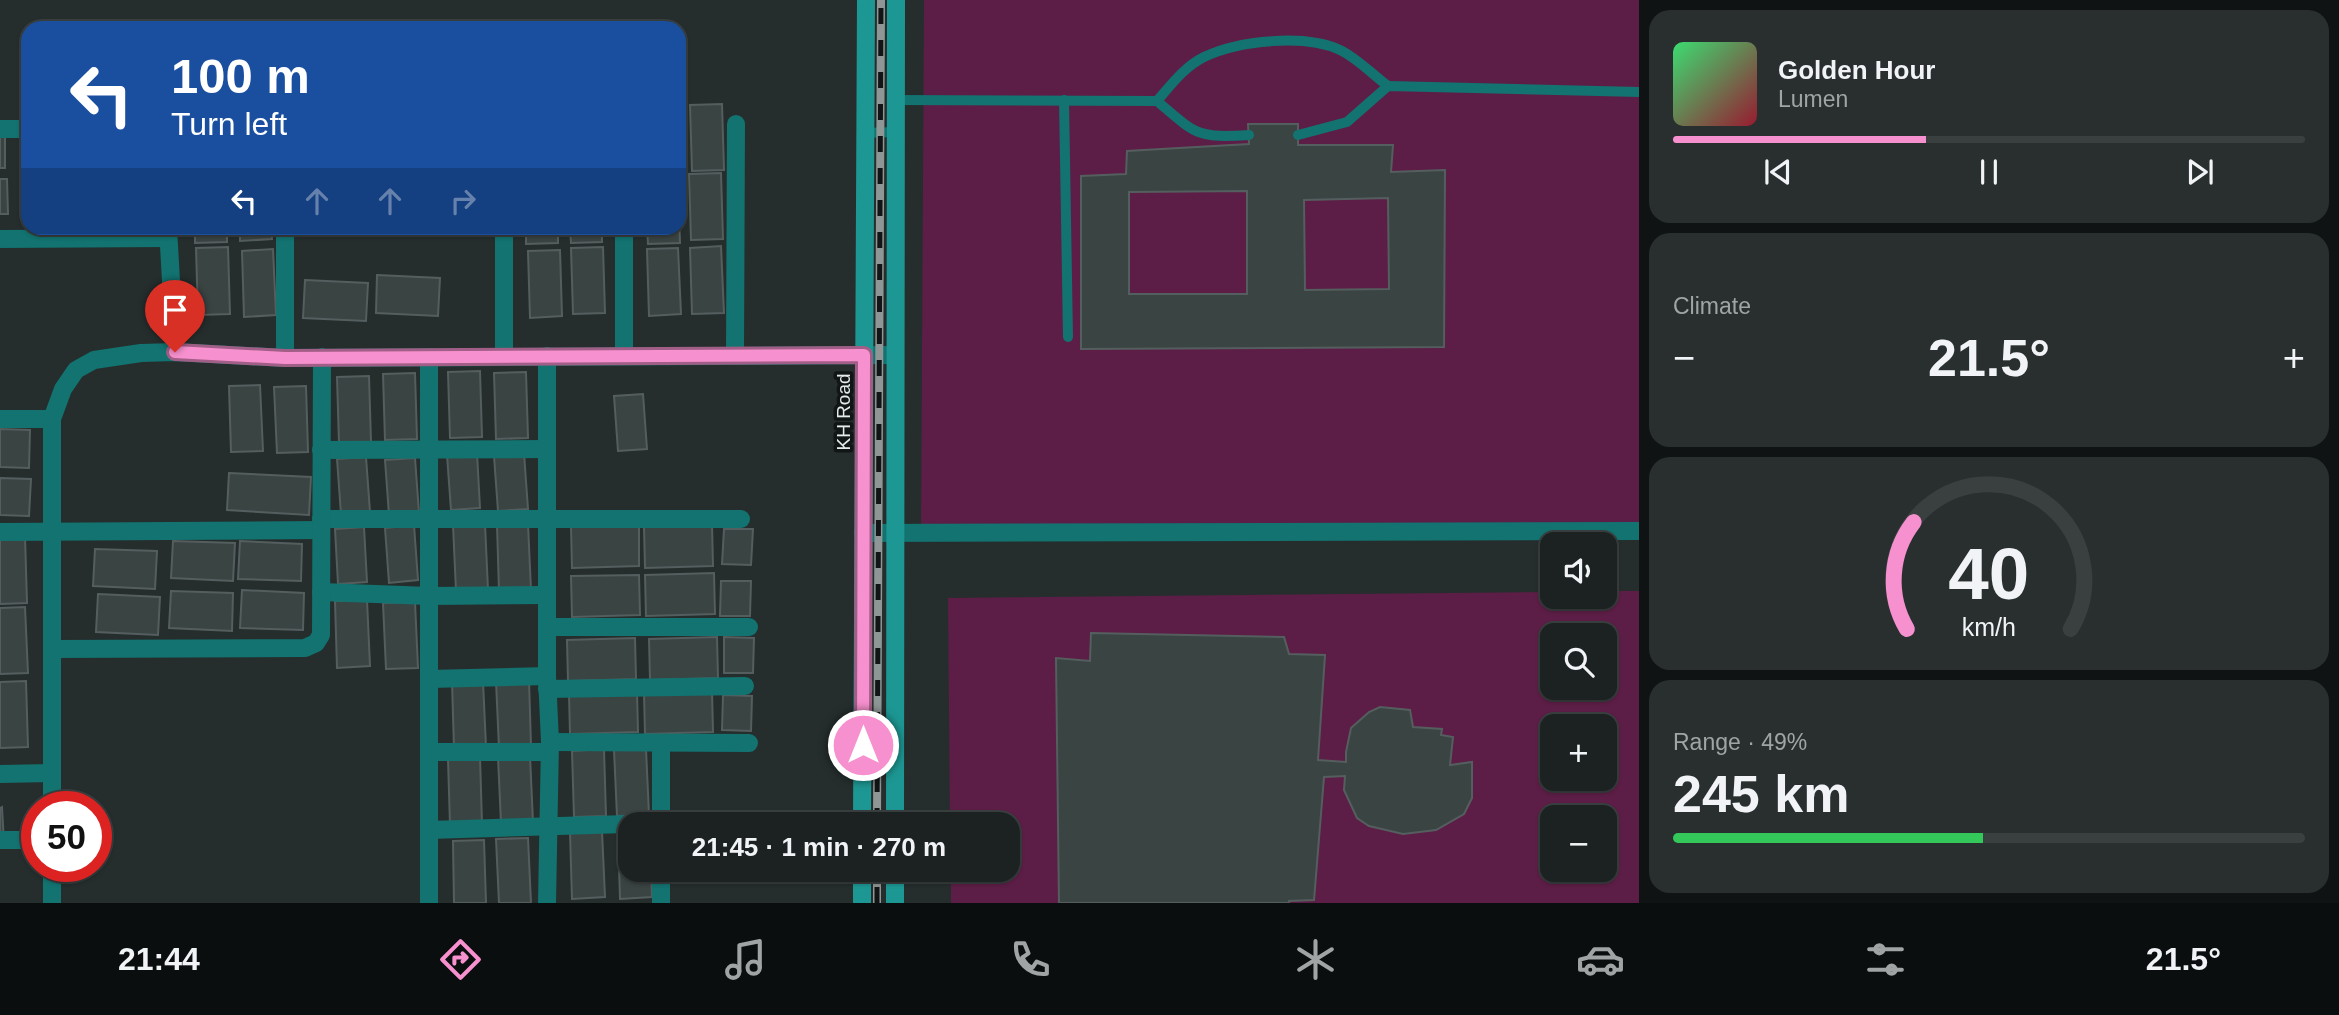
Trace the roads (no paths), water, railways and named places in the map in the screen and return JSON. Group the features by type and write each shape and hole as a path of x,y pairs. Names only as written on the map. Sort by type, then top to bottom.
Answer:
{"main road":[{"name":"KH Road","path":"862,812 866,0"},
{"path":"895,812 896,0"},
{"path":"862,882 862,903"},
{"path":"895,882 895,903"}],"street":[{"path":"735,355 736,124"},
{"path":"0,130 21,129"},
{"path":"0,239 113,235"},
{"path":"169,235 175,352"},
{"path":"285,235 285,358"},
{"path":"504,235 504,356"},
{"path":"624,235 624,356"},
{"path":"52,791 52,419 63,389 76,370 94,360 141,353 175,352 285,358 894,355"},
{"path":"547,356 547,903"},
{"path":"52,649 305,648 316,643 321,635 321,357"},
{"path":"429,357 429,903"},
{"path":"0,419 52,419"},
{"path":"321,450 547,449"},
{"path":"0,532 321,525 430,519 741,519"},
{"path":"863,533 1639,531"},
{"path":"321,592 430,596 547,595"},
{"path":"547,627 749,627"},
{"path":"430,679 745,686"},
{"path":"429,752 749,743"},
{"path":"661,744 661,812"},
{"path":"0,774 52,773"},
{"path":"429,830 618,824"},
{"path":"0,840 21,840"},
{"path":"52,882 52,903"},
{"path":"661,882 661,903"}],"lane":[{"path":"1157,101 1181,72 1203,57 1241,46 1293,41 1321,43 1343,51 1388,86 1639,92"},
{"path":"1298,135 1347,122 1388,86"},
{"path":"895,100 1157,101 1200,135 1249,135"},
{"path":"1064,100 1068,337"},
{"path":"865,132 895,132"}],"railway":[{"path":"877,812 881,0"},
{"path":"877,882 877,903"}]}
